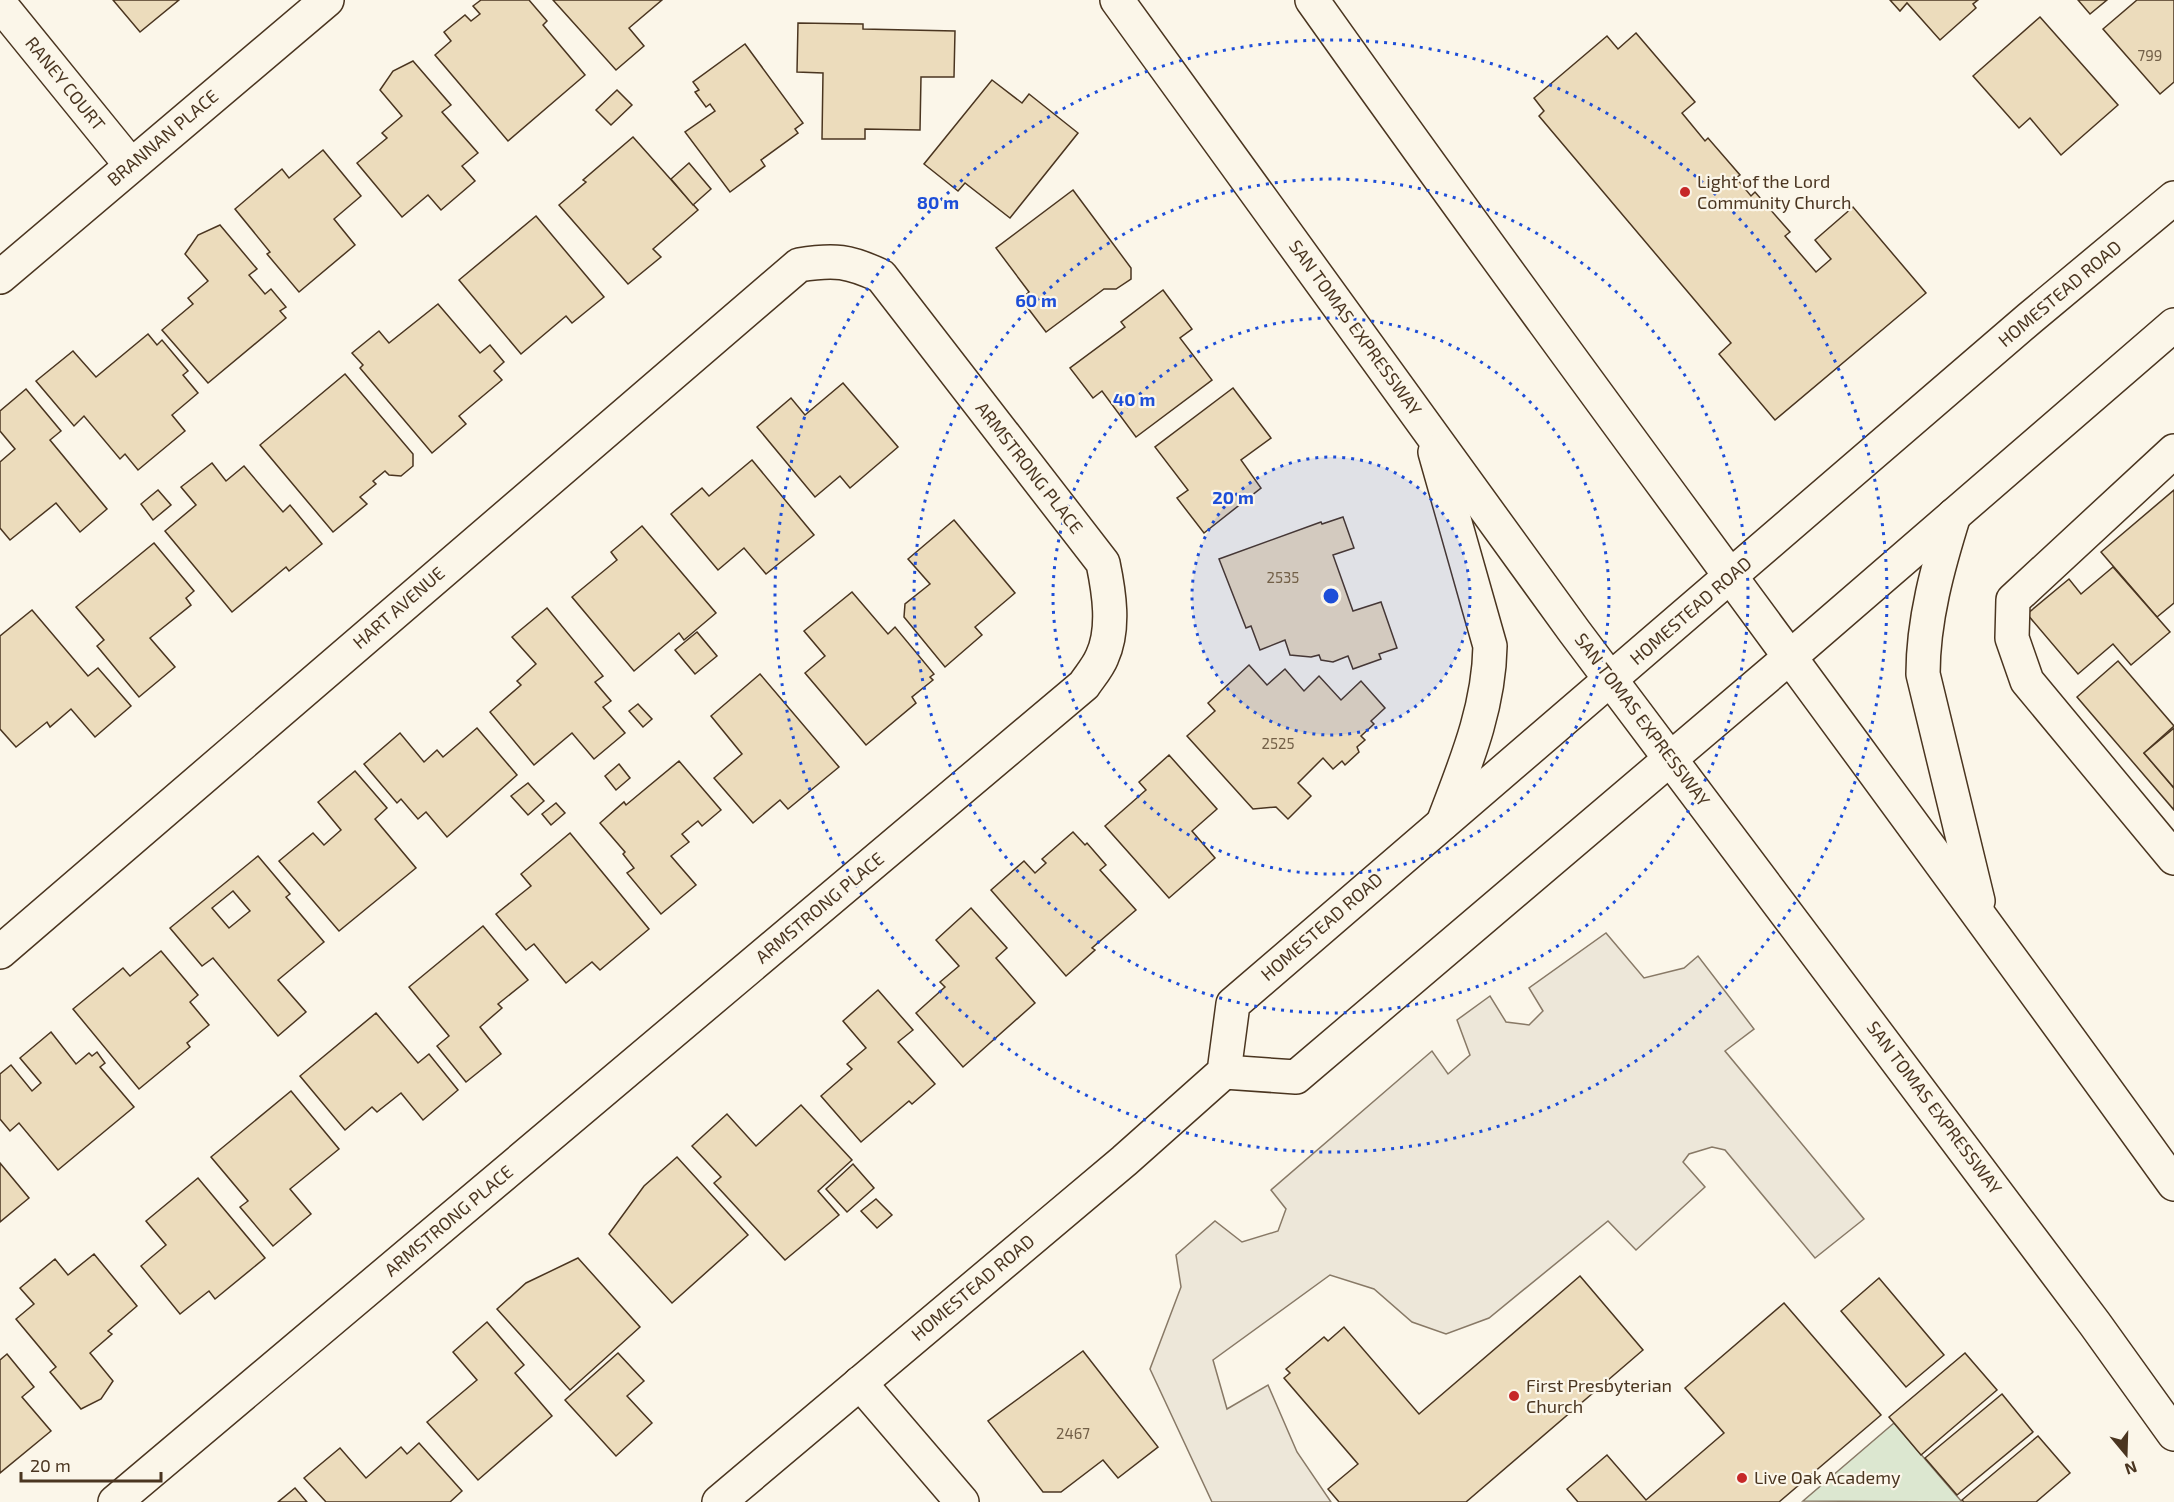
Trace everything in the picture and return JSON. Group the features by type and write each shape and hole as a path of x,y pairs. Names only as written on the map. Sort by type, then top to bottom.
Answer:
{"main road":[{"name":"BRANNAN PLACE","path":"0,277 327,0"},
{"name":"SAN TOMAS EXPRESSWAY","path":"1117,0 1611,680 2088,1314 2174,1434"},
{"path":"1312,0 1730,577 1981,914 2174,1184"},
{"name":"RANEY COURT","path":"0,4 130,165"},
{"name":"HOMESTEAD ROAD","path":"719,1502 1124,1161 1224,1071 1233,1004 2174,198"},
{"name":"ARMSTRONG PLACE","path":"115,1502 1084,686 1103,656 1109,625 1109,593 1103,563 881,276 853,262 820,262 799,265"},
{"name":"HART AVENUE","path":"0,952 799,265"},
{"path":"1224,1071 1296,1077 1790,657 2174,325"},
{"path":"1427,427 1490,646 1490,674 1480,716 1443,823"},
{"path":"2174,451 2013,600 2012,638 2027,681 2174,858"},
{"path":"1954,515 1939,562 1923,651 1923,674 1981,914"},
{"path":"860,1383 962,1502"}],"green space":[{"path":"1894,1423 1962,1502 1803,1501"}],"shaded area":[{"path":"1606,933 1644,978 1684,968 1698,956 1754,1029 1725,1051 1864,1219 1815,1258 1725,1150 1712,1147 1689,1154 1683,1162 1705,1187 1636,1250 1608,1221 1489,1318 1446,1334 1412,1322 1374,1289 1330,1275 1213,1360 1227,1409 1268,1385 1297,1452 1331,1502 1212,1502 1150,1369 1181,1287 1176,1255 1215,1221 1242,1242 1278,1231 1286,1209 1271,1190 1432,1051 1448,1074 1470,1055 1457,1020 1490,996 1506,1022 1529,1025 1543,1011 1529,988"}],"building":[{"path":"113,0 179,0 140,32"},
{"path":"481,0 529,0 547,21 543,25 585,75 508,141 435,55 451,41 444,32 465,15 471,21 480,14 473,6"},
{"path":"553,0 662,0 629,28 644,46 616,70"},
{"path":"1890,0 1978,0 1973,4 1976,8 1940,40 1907,3 1900,11"},
{"path":"2078,0 2107,0 2090,14"},
{"path":"2137,0 2174,0 2174,82 2160,94 2103,29"},
{"path":"2040,17 2118,105 2061,155 2030,118 2019,128 1973,76"},
{"path":"798,23 863,24 863,29 955,31 954,77 921,77 920,130 865,129 865,139 822,139 823,73 797,72"},
{"path":"1636,33 1695,102 1682,113 1705,141 1708,138 1740,175 1736,178 1751,196 1755,192 1790,232 1785,236 1816,272 1831,259 1815,240 1853,207 1926,293 1775,420 1719,354 1731,343 1539,116 1544,111 1534,98 1607,36 1618,49"},
{"path":"745,44 803,123 795,129 798,133 761,160 765,166 730,192 685,132 715,111 710,104 706,107 695,92 699,90 693,82"},
{"path":"413,61 451,105 442,112 478,153 462,166 475,181 441,210 428,195 402,217 357,163 387,138 382,133 402,116 380,90 393,71"},
{"path":"992,80 1022,103 1029,94 1078,133 1010,218 965,183 958,191 924,164"},
{"path":"617,90 632,105 611,125 596,110"},
{"path":"633,137 698,210 653,249 661,257 628,284 559,205 586,182 583,180"},
{"path":"323,150 361,196 334,219 355,245 299,292 267,254 270,252 235,209 282,169 289,178"},
{"path":"689,163 711,189 693,205 671,179"},
{"path":"1073,190 1131,268 1131,279 1116,289 1104,289 1046,332 1021,299 1029,292 996,248"},
{"path":"536,216 604,297 572,323 566,316 521,354 459,280"},
{"path":"220,225 257,269 249,275 265,294 271,289 286,307 280,311 286,318 208,383 162,330 193,304 188,298 208,281 185,254 198,235"},
{"path":"1163,290 1192,329 1180,338 1212,380 1136,437 1102,391 1093,398 1070,368 1125,327 1121,322"},
{"path":"438,304 480,353 490,345 504,362 494,371 502,380 459,416 466,424 432,453 360,368 363,365 352,353 379,331 389,343"},
{"path":"148,334 157,345 162,340 188,371 183,375 198,393 172,415 185,431 138,470 125,454 120,459 84,416 74,426 36,381 73,351 96,377"},
{"path":"345,374 413,454 413,466 401,476 389,475 385,471 373,481 376,484 360,497 367,504 333,532 260,445"},
{"path":"843,383 898,447 850,488 840,476 815,497 757,427 791,398 805,415"},
{"path":"1233,388 1271,438 1241,460 1261,488 1204,533 1177,498 1188,490 1155,447"},
{"path":"26,389 61,431 50,440 107,509 80,532 56,503 10,540 0,528 0,462 15,449 0,431 0,411"},
{"path":"752,460 814,535 766,574 744,548 718,570 671,514 702,488 709,496"},
{"path":"212,463 226,481 244,466 283,512 290,505 322,544 289,571 286,567 232,612 165,531 196,505 181,487"},
{"path":"158,490 171,505 153,520 141,504"},
{"path":"2174,490 2174,603 2157,617 2101,552"},
{"path":"1343,517 1354,548 1333,555 1353,611 1381,602 1397,648 1379,654 1381,659 1353,669 1348,656 1333,662 1321,660 1319,655 1311,657 1290,655 1285,640 1260,650 1251,626 1246,628 1219,559 1321,522 1322,524"},
{"path":"954,520 1015,593 975,627 982,635 945,667 904,617 905,604 930,584 908,559"},
{"path":"642,526 716,613 684,640 679,633 634,671 572,597 617,560 611,552"},
{"path":"154,543 194,591 186,598 191,605 150,638 175,667 139,697 97,646 104,640 76,607"},
{"path":"2113,567 2170,632 2131,665 2113,644 2078,674 2027,614 2069,579 2081,594"},
{"path":"852,592 888,634 895,627 934,674 930,677 933,680 912,697 916,703 866,745 805,673 825,656 804,631"},
{"path":"547,608 603,676 595,682 611,701 603,707 625,733 594,759 572,733 534,765 490,712 521,685 517,681 536,664 512,637"},
{"path":"32,610 88,676 98,668 131,706 95,737 71,709 50,727 47,722 16,747 0,729 0,636"},
{"path":"697,632 717,656 695,674 675,650"},
{"path":"2118,661 2174,726 2144,753 2174,788 2174,810 2077,697"},
{"path":"1249,665 1267,685 1285,669 1304,691 1319,676 1341,700 1361,681 1385,708 1371,721 1374,724 1361,736 1365,740 1357,747 1359,752 1345,765 1342,761 1333,769 1323,758 1298,783 1311,796 1288,819 1276,807 1253,809 1187,736 1215,711 1208,703"},
{"path":"760,674 839,767 788,809 780,800 753,823 714,778 742,754 711,716"},
{"path":"638,704 652,719 643,727 629,711"},
{"path":"477,728 517,775 447,837 426,812 418,819 401,799 397,803 364,764 400,733 424,762 437,750 443,757"},
{"path":"2174,728 2174,788 2144,753"},
{"path":"1169,755 1217,809 1192,831 1215,858 1169,898 1105,826 1146,790 1139,782"},
{"path":"679,761 721,810 702,826 698,821 682,834 689,842 671,856 696,885 661,914 627,873 634,868 623,854 625,852 600,823 624,802 626,805"},
{"path":"619,764 630,778 616,790 605,776"},
{"path":"355,771 387,808 375,819 416,868 339,931 279,861 313,833 324,845 341,830 318,802"},
{"path":"528,783 544,801 528,815 511,796"},
{"path":"556,803 565,813 551,825 542,814"},
{"path":"1073,832 1085,845 1087,843 1106,865 1100,870 1136,910 1092,948 1095,950 1066,976 991,890 1024,861 1035,873 1046,863 1042,859"},
{"path":"570,833 649,929 600,970 592,962 566,983 534,944 526,950 496,914 531,886 521,874"},
{"path":"258,856 290,894 286,897 324,942 278,980 306,1012 278,1036 213,958 202,966 170,928","holes":["233,891 250,911 229,928 212,908"]},
{"path":"971,908 1007,948 996,958 1035,1003 963,1067 916,1013 945,987 940,982 959,966 936,940"},
{"path":"483,926 528,980 498,1004 502,1008 480,1027 501,1054 466,1082 437,1046 449,1036 409,987"},
{"path":"161,951 198,995 190,1002 209,1025 187,1043 190,1047 139,1089 73,1009 123,968 130,976"},
{"path":"878,990 913,1030 898,1042 935,1084 912,1104 909,1101 861,1142 821,1096 852,1069 847,1064 866,1048 843,1021"},
{"path":"376,1013 418,1063 429,1054 458,1090 423,1120 401,1093 377,1112 372,1107 345,1130 300,1076"},
{"path":"51,1032 76,1064 89,1053 92,1056 97,1052 105,1063 100,1067 134,1107 58,1170 19,1123 10,1131 0,1119 0,1074 11,1065 32,1091 41,1083 20,1058"},
{"path":"291,1091 339,1149 290,1189 311,1214 273,1246 240,1207 248,1201 211,1157"},
{"path":"801,1105 852,1160 818,1191 839,1215 785,1260 714,1183 721,1177 692,1146 727,1114 756,1146"},
{"path":"677,1157 748,1235 672,1303 609,1234 644,1186"},
{"path":"0,1163 29,1198 0,1222"},
{"path":"853,1164 874,1188 847,1212 826,1189"},
{"path":"198,1178 265,1258 215,1299 209,1291 180,1314 141,1266 166,1245 146,1221"},
{"path":"876,1199 892,1215 877,1228 861,1211"},
{"path":"94,1254 137,1306 108,1331 112,1334 90,1353 113,1381 101,1399 81,1409 50,1372 56,1367 16,1319 34,1304 20,1288 55,1259 68,1275"},
{"path":"578,1258 640,1327 570,1390 497,1309 526,1283"},
{"name":"First Presbyterian Church","path":"1580,1276 1643,1350 1466,1502 1339,1502 1328,1489 1358,1464 1284,1378 1290,1373 1286,1369 1324,1337 1328,1341 1344,1327 1419,1414"},
{"path":"1879,1278 1944,1355 1906,1387 1841,1311"},
{"path":"1784,1303 1881,1415 1779,1502 1578,1502 1567,1489 1607,1455 1646,1500 1724,1433 1685,1388"},
{"path":"487,1322 524,1365 515,1373 552,1416 478,1480 427,1422 477,1380 453,1352"},
{"path":"1083,1351 1158,1447 1118,1478 1103,1460 1061,1492 1043,1492 988,1421"},
{"path":"618,1353 644,1381 627,1396 652,1423 616,1456 565,1400"},
{"path":"1965,1353 1997,1390 1921,1455 1889,1417"},
{"path":"7,1354 34,1387 22,1397 51,1431 0,1473 0,1360"},
{"path":"2002,1394 2033,1432 1957,1495 1925,1458"},
{"path":"2038,1436 2070,1473 2036,1502 1964,1502 1962,1500"},
{"path":"419,1443 462,1491 450,1502 326,1502 304,1478 340,1448 366,1478 401,1447 407,1454"},
{"path":"295,1488 307,1502 278,1502"}],"place":[{"name":"Light of the Lord Community Church","path":"1685,192"},
{"name":"First Presbyterian Church","path":"1514,1396"},
{"name":"Live Oak Academy","path":"1742,1478"}]}
